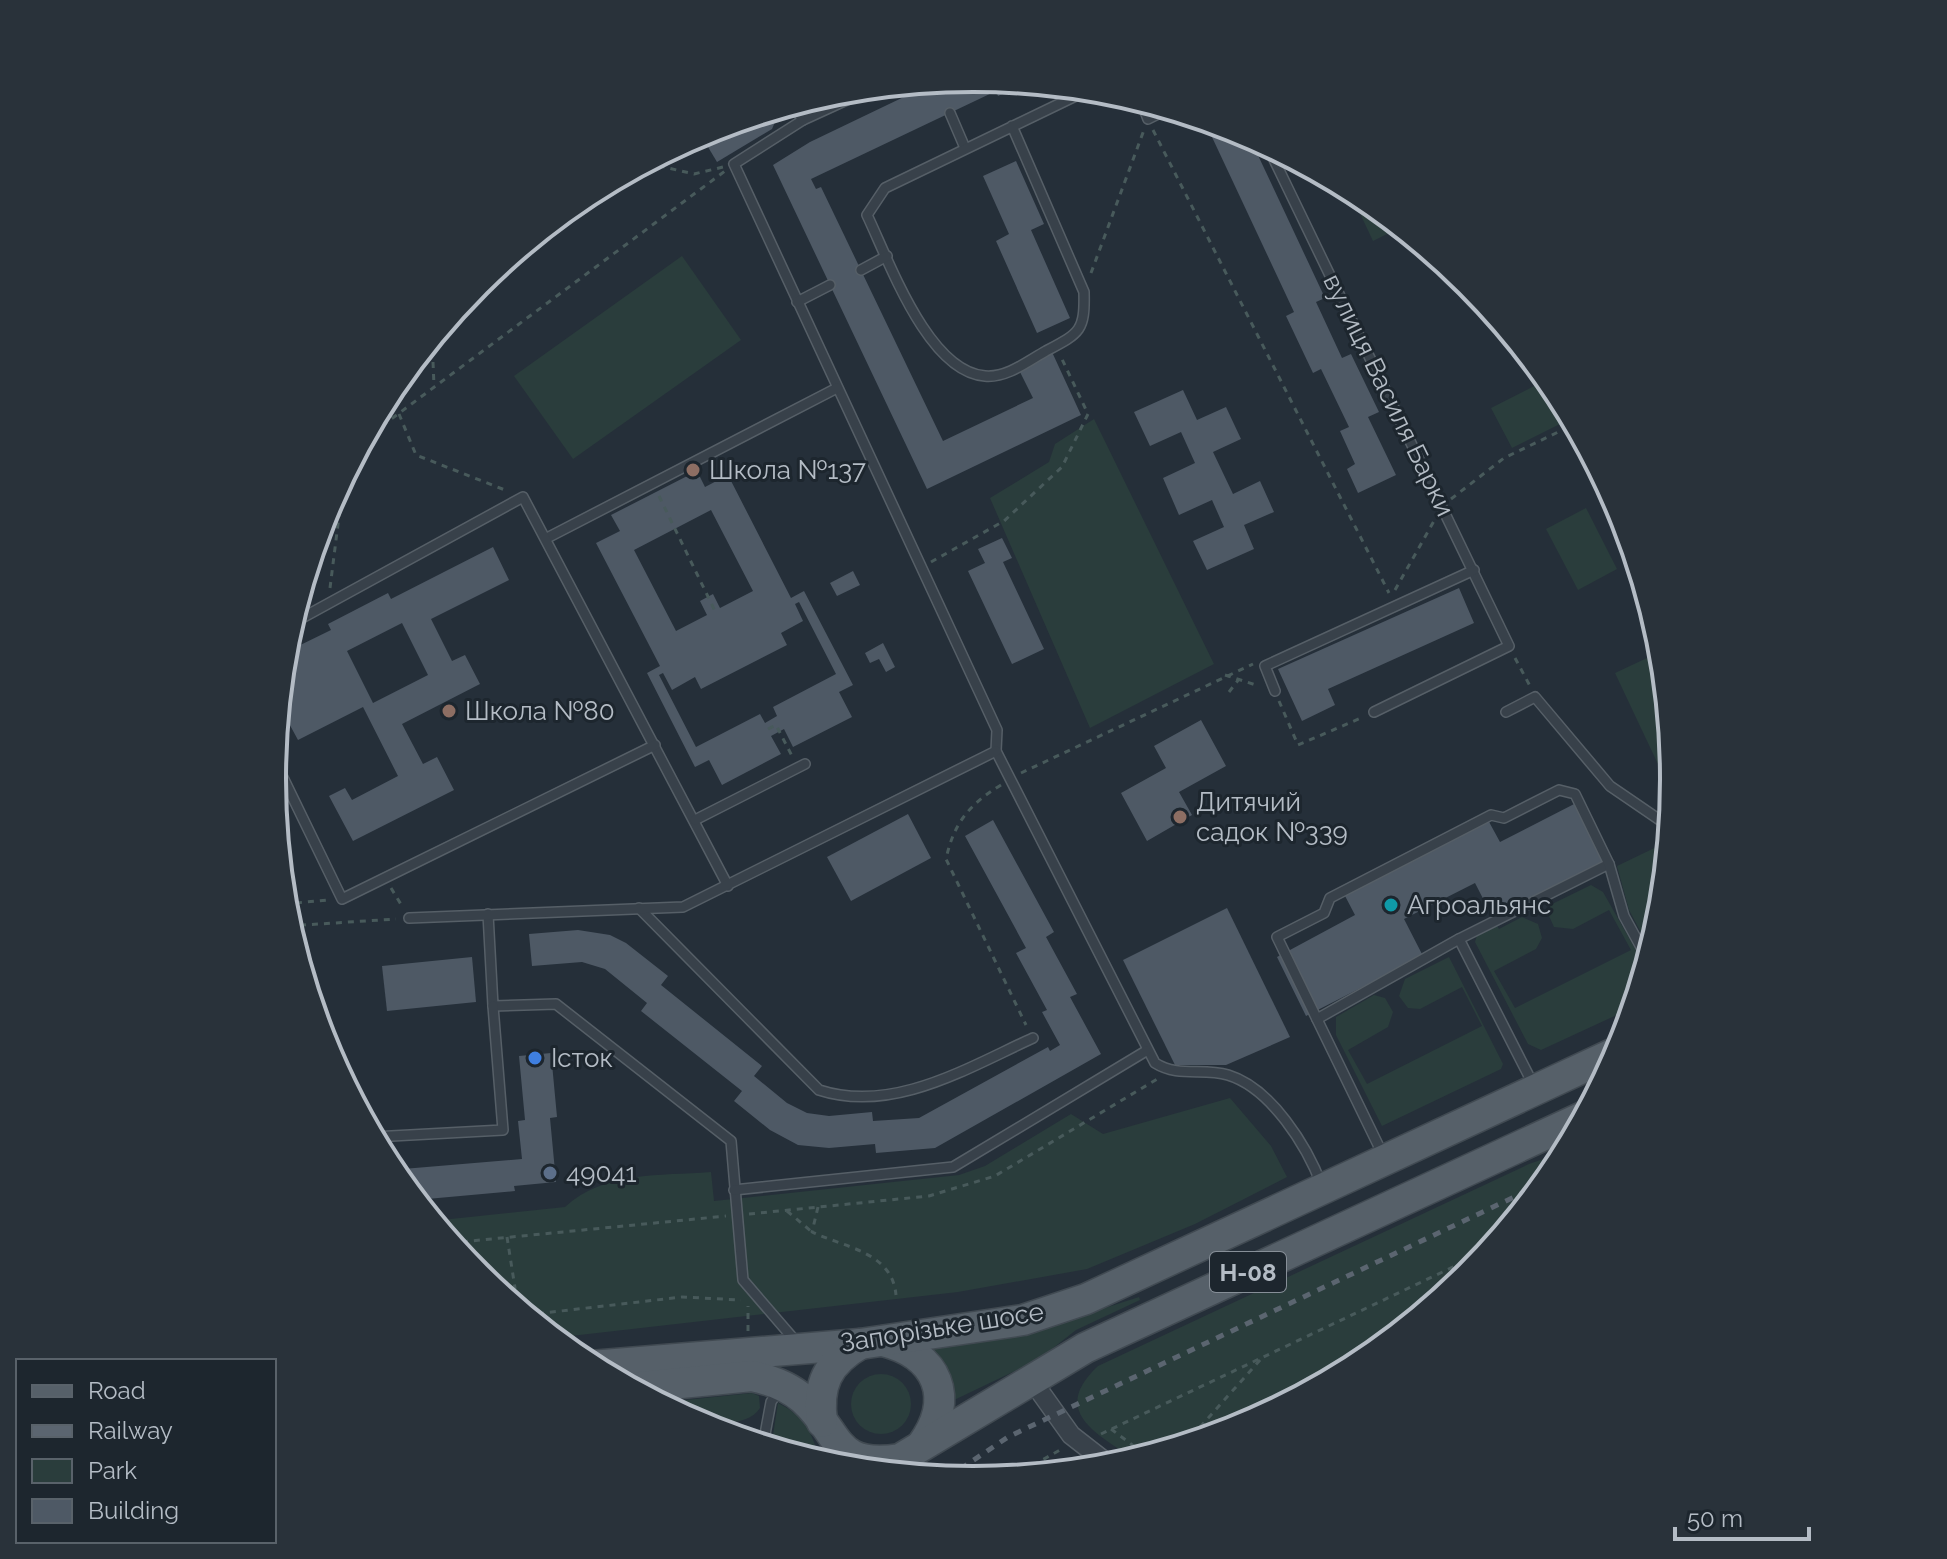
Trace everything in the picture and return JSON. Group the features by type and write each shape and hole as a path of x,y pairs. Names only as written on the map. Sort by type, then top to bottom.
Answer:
{"main road":[{"name":"Запорізьке шосе","path":"613,1364 871,1342 1023,1320 1086,1299 1602,1059"},
{"name":"Запорізьке шосе","path":"901,1459 1085,1348 1569,1124"},
{"path":"830,1444 819,1398 825,1375 839,1356 871,1342"},
{"name":"Н-08","path":"871,1342 906,1347 925,1361 937,1381 940,1405 935,1428 901,1459"},
{"path":"654,1388 752,1376 781,1384 805,1400 830,1444 857,1457"}],"street":[{"path":"1031,1379 1081,1443 1097,1456"}],"lane":[{"path":"1012,126 1084,292 1085,320 1077,334 1056,346 1004,375 983,377 956,366 932,345 867,215 885,188 965,148 1012,126 1070,99"},
{"path":"833,107 803,120 734,164 997,730 996,751 1146,1051 1155,1063 1169,1072 1227,1074 1250,1087 1270,1103 1314,1164 1324,1189"},
{"path":"950,113 965,148"},
{"path":"799,114 803,120"},
{"path":"1146,114 1148,119 1154,116"},
{"name":"вулиця Василя Барки","path":"1275,162 1509,646"},
{"path":"861,270 887,256"},
{"path":"797,302 830,285"},
{"path":"547,538 837,388"},
{"path":"306,616 523,497 728,886"},
{"path":"1275,691 1265,666 1474,570"},
{"path":"1374,712 1509,646"},
{"path":"1506,712 1535,697 1610,786 1660,820"},
{"path":"286,784 342,899 655,745"},
{"path":"409,918 683,907 996,751"},
{"path":"695,820 802,766"},
{"path":"1385,1160 1277,937 1324,913 1330,898 1491,815 1504,818 1559,790 1575,794 1609,864 1624,916 1640,946"},
{"path":"1317,1019 1459,939 1609,864"},
{"path":"639,908 819,1090 843,1098 919,1090 1033,1038"},
{"path":"386,1136 503,1130 488,914"},
{"path":"1459,939 1536,1090"},
{"path":"493,1006 556,1004 731,1141 743,1280 800,1347"},
{"path":"734,1190 953,1167 1146,1051"},
{"path":"765,1435 771,1402 781,1384"}],"path":[{"path":"1084,292 1148,119"},
{"path":"1148,119 1391,597"},
{"path":"662,167 694,174 734,164"},
{"path":"386,423 734,164"},
{"path":"921,568 1004,521 1062,467 1088,414 1056,346"},
{"path":"433,355 434,387"},
{"path":"399,414 416,455 523,497"},
{"path":"1391,597 1443,506 1504,458 1565,429"},
{"path":"653,484 715,611"},
{"path":"328,604 339,513"},
{"path":"1391,597 1404,591"},
{"path":"1509,646 1535,697"},
{"path":"1033,1038 946,859 950,839 972,803 1010,779 1252,664"},
{"path":"1225,675 1275,691 1298,745 1374,712"},
{"path":"1229,692 1239,679"},
{"path":"768,729 776,725 802,766"},
{"path":"302,925 409,918 384,877"},
{"path":"297,903 342,899"},
{"path":"812,1232 818,1207"},
{"path":"785,1210 812,1232 879,1259 895,1278 896,1295"},
{"path":"507,1237 514,1290"},
{"path":"1032,1464 1048,1454 1081,1443 1464,1262"},
{"path":"541,1313 682,1297 748,1299 748,1335"},
{"path":"1198,1430 1263,1357"},
{"path":"1111,1429 1136,1448"}],"green space":[{"path":"1359,211 1390,233 1373,241"},
{"path":"682,256 741,340 573,459 514,376"},
{"path":"1536,385 1561,423 1512,448 1491,408"},
{"path":"1094,419 1214,664 1090,728 990,498 1049,462 1055,444"},
{"path":"1586,508 1617,569 1578,590 1546,529"},
{"path":"1650,657 1660,735 1661,770 1615,673"},
{"path":"1657,847 1643,936 1629,910 1617,866"},
{"path":"1591,885 1603,892 1639,955 1620,1013 1541,1050 1528,1044 1475,942 1477,935 1496,924 1499,929 1522,917 1538,924 1542,938 1536,949 1494,971 1515,1008 1631,950 1609,910 1573,929 1554,927 1549,916 1550,905"},
{"path":"1449,957 1503,1064 1501,1069 1382,1126 1336,1035 1336,1017 1374,995 1385,998 1393,1012 1388,1027 1348,1050 1367,1084 1482,1026 1462,987 1420,1009 1408,1008 1399,996 1405,979"},
{"path":"1230,1098 1271,1146 1287,1177 1195,1224 1087,1269 958,1292 571,1336 487,1266 446,1220 565,1207 597,1187 653,1175 711,1172 714,1201 959,1175 985,1166 1071,1114 1103,1134"},
{"path":"1547,1158 1519,1198 1460,1266 1392,1325 1317,1375 1237,1415 1194,1431 1122,1451 1084,1420 1078,1409 1078,1396 1084,1382 1098,1366"},
{"path":"1139,1297 1140,1300 1076,1330 1038,1360 952,1401 928,1350 1043,1328"},
{"path":"881,1374 893,1376 902,1383 909,1392 909,1416 902,1425 893,1432 881,1434 869,1432 860,1425 853,1416 851,1404 853,1392 860,1383 869,1376"},
{"path":"752,1393 759,1396 760,1408 753,1416 729,1422 679,1401"},
{"path":"778,1403 801,1420 815,1449 796,1444 773,1437"}],"building":[{"path":"993,92 811,179 816,189 821,187 943,441 1033,398 1018,368 1052,352 1081,415 927,489 773,165 810,142 907,95"},
{"path":"775,121 772,129 717,162 707,145"},
{"path":"1211,134 1257,153 1325,298 1316,302 1342,358 1351,354 1379,412 1368,417 1396,475 1358,493 1347,469 1355,464 1340,431 1349,427 1321,369 1313,373 1286,316 1294,312"},
{"path":"1016,161 1044,224 1031,230 1070,318 1037,333 996,241 1009,234 983,176"},
{"path":"1183,390 1197,420 1226,407 1241,439 1213,452 1233,494 1260,481 1274,512 1244,525 1254,549 1207,570 1193,541 1224,527 1212,500 1179,515 1163,478 1195,463 1181,432 1150,446 1134,412"},
{"path":"697,471 705,487 728,475 791,598 804,591 853,685 839,692 852,717 793,747 784,729 771,736 781,754 722,785 709,760 695,767 647,673 660,666 596,543 620,531 611,515","holes":["711,510 753,591 720,608 713,594 700,601 707,615 676,631 634,550","799,602 836,674 773,707 777,716 765,723 760,714 696,747 659,675 663,673 672,690 695,677 701,689 787,645 781,633 803,621 795,604"]},
{"path":"1002,538 1012,558 1003,562 1044,649 1012,664 968,571 985,563 978,549"},
{"path":"493,547 509,580 431,619 452,661 465,655 480,684 402,724 423,764 437,757 454,790 353,841 329,796 345,788 352,800 398,776 363,707 298,740 288,722 292,690 299,646 331,630 328,624 388,593 391,599","holes":["402,623 428,675 373,703 347,651"]},
{"path":"853,571 860,585 837,596 830,583"},
{"path":"1459,588 1474,623 1328,689 1335,705 1302,721 1278,669"},
{"path":"883,643 895,667 886,672 879,659 870,663 865,653"},
{"path":"1201,720 1226,766 1179,792 1192,815 1147,841 1121,793 1166,768 1154,746"},
{"name":"Агроальянс","path":"1580,801 1610,859 1494,920 1475,883 1404,919 1423,956 1306,1016 1277,957 1355,915 1344,894 1488,820 1500,842"},
{"path":"908,814 931,858 851,901 827,857"},
{"path":"993,820 1054,932 1046,937 1077,994 1070,997 1101,1054 935,1148 876,1153 875,1144 829,1148 798,1145 770,1130 734,1101 742,1091 641,1011 647,1003 605,969 582,962 532,966 529,934 578,930 610,935 626,943 668,976 661,985 762,1066 754,1076 787,1103 807,1113 829,1116 872,1112 873,1121 919,1118 1048,1047 1050,1051 1060,1045 1042,1012 1047,1010 1016,953 1026,948 965,836"},
{"path":"1227,908 1290,1037 1226,1065 1175,1065 1123,960"},
{"path":"472,957 476,1002 387,1011 382,966"},
{"path":"551,1053 557,1117 550,1118 556,1182 514,1186 515,1191 429,1199 407,1169 522,1159 518,1121 525,1120 519,1056"}],"railway":[{"path":"964,1467 1008,1437 1522,1193"}],"place":[{"name":"Школа №137","path":"693,470"},
{"name":"Школа №80","path":"449,711"},
{"name":"Дитячий садок №339","path":"1180,817"},
{"name":"Агроальянс","path":"1391,905"},
{"name":"Істок","path":"535,1058"},
{"name":"49041","path":"550,1173"}]}
